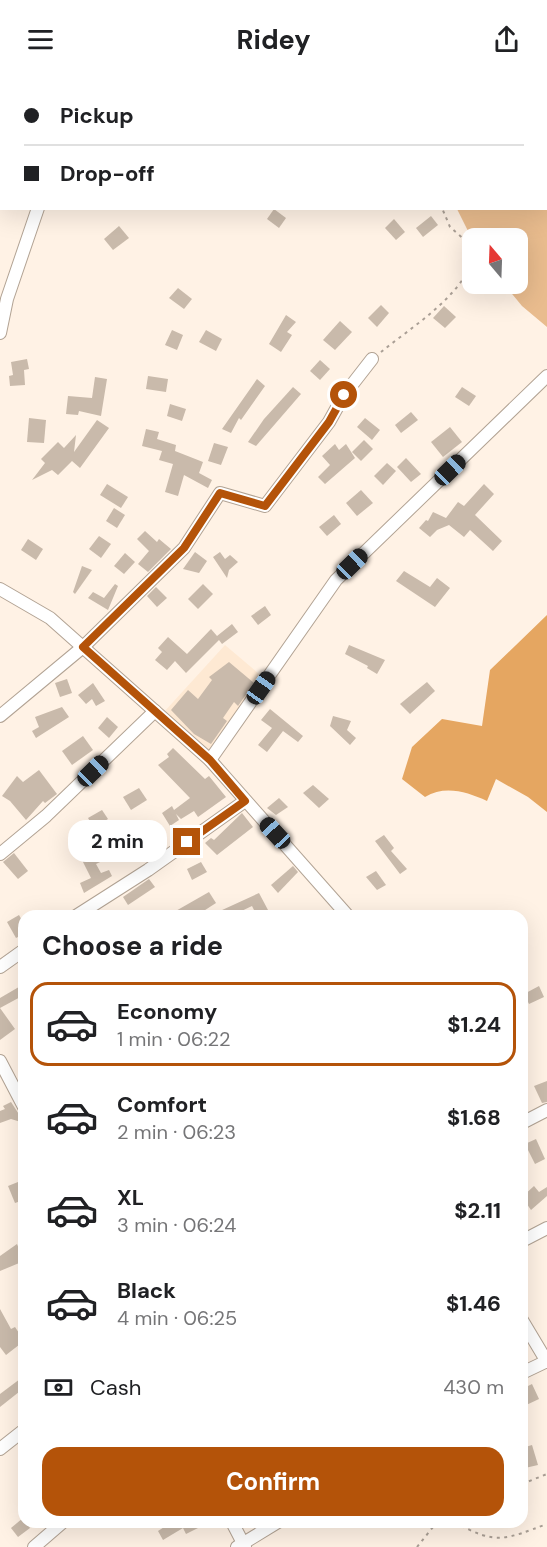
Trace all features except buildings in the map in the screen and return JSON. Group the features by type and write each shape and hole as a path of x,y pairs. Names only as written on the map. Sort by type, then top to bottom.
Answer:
{"street":[{"path":"0,333 7,299 37,210"},
{"path":"0,716 83,647 184,548 220,493 265,506 329,422 344,395 372,359"},
{"path":"210,760 336,580 547,376"},
{"path":"0,589 50,618 210,760 343,910"},
{"path":"0,854 46,816 155,711"},
{"path":"85,910 148,870 245,801"},
{"path":"0,967 18,954"},
{"path":"0,1061 18,1096"},
{"path":"528,1120 547,1110"},
{"path":"528,1238 547,1228"},
{"path":"528,1330 547,1361 528,1370"},
{"path":"0,1449 18,1435"},
{"path":"34,1547 56,1528"},
{"path":"234,1528 242,1546 270,1528"}],"path":[{"path":"372,359 464,282 472,263 466,241 450,227 443,210"},
{"path":"528,1482 547,1474"},
{"path":"464,1528 474,1534 505,1539 547,1524"},
{"path":"417,1547 432,1528"}],"shaded area":[{"path":"458,210 547,210 547,327 522,306 512,294 528,294 528,228 466,228"},
{"path":"547,615 547,812 528,797 496,779 487,801 456,791 440,791 425,797 402,779 412,747 442,719 482,726 490,670"},
{"path":"225,645 265,679 210,754 164,712"}],"route":[{"path":"187,842 245,801 210,760 83,647 184,548 220,493 265,506 329,422 344,395"}]}
